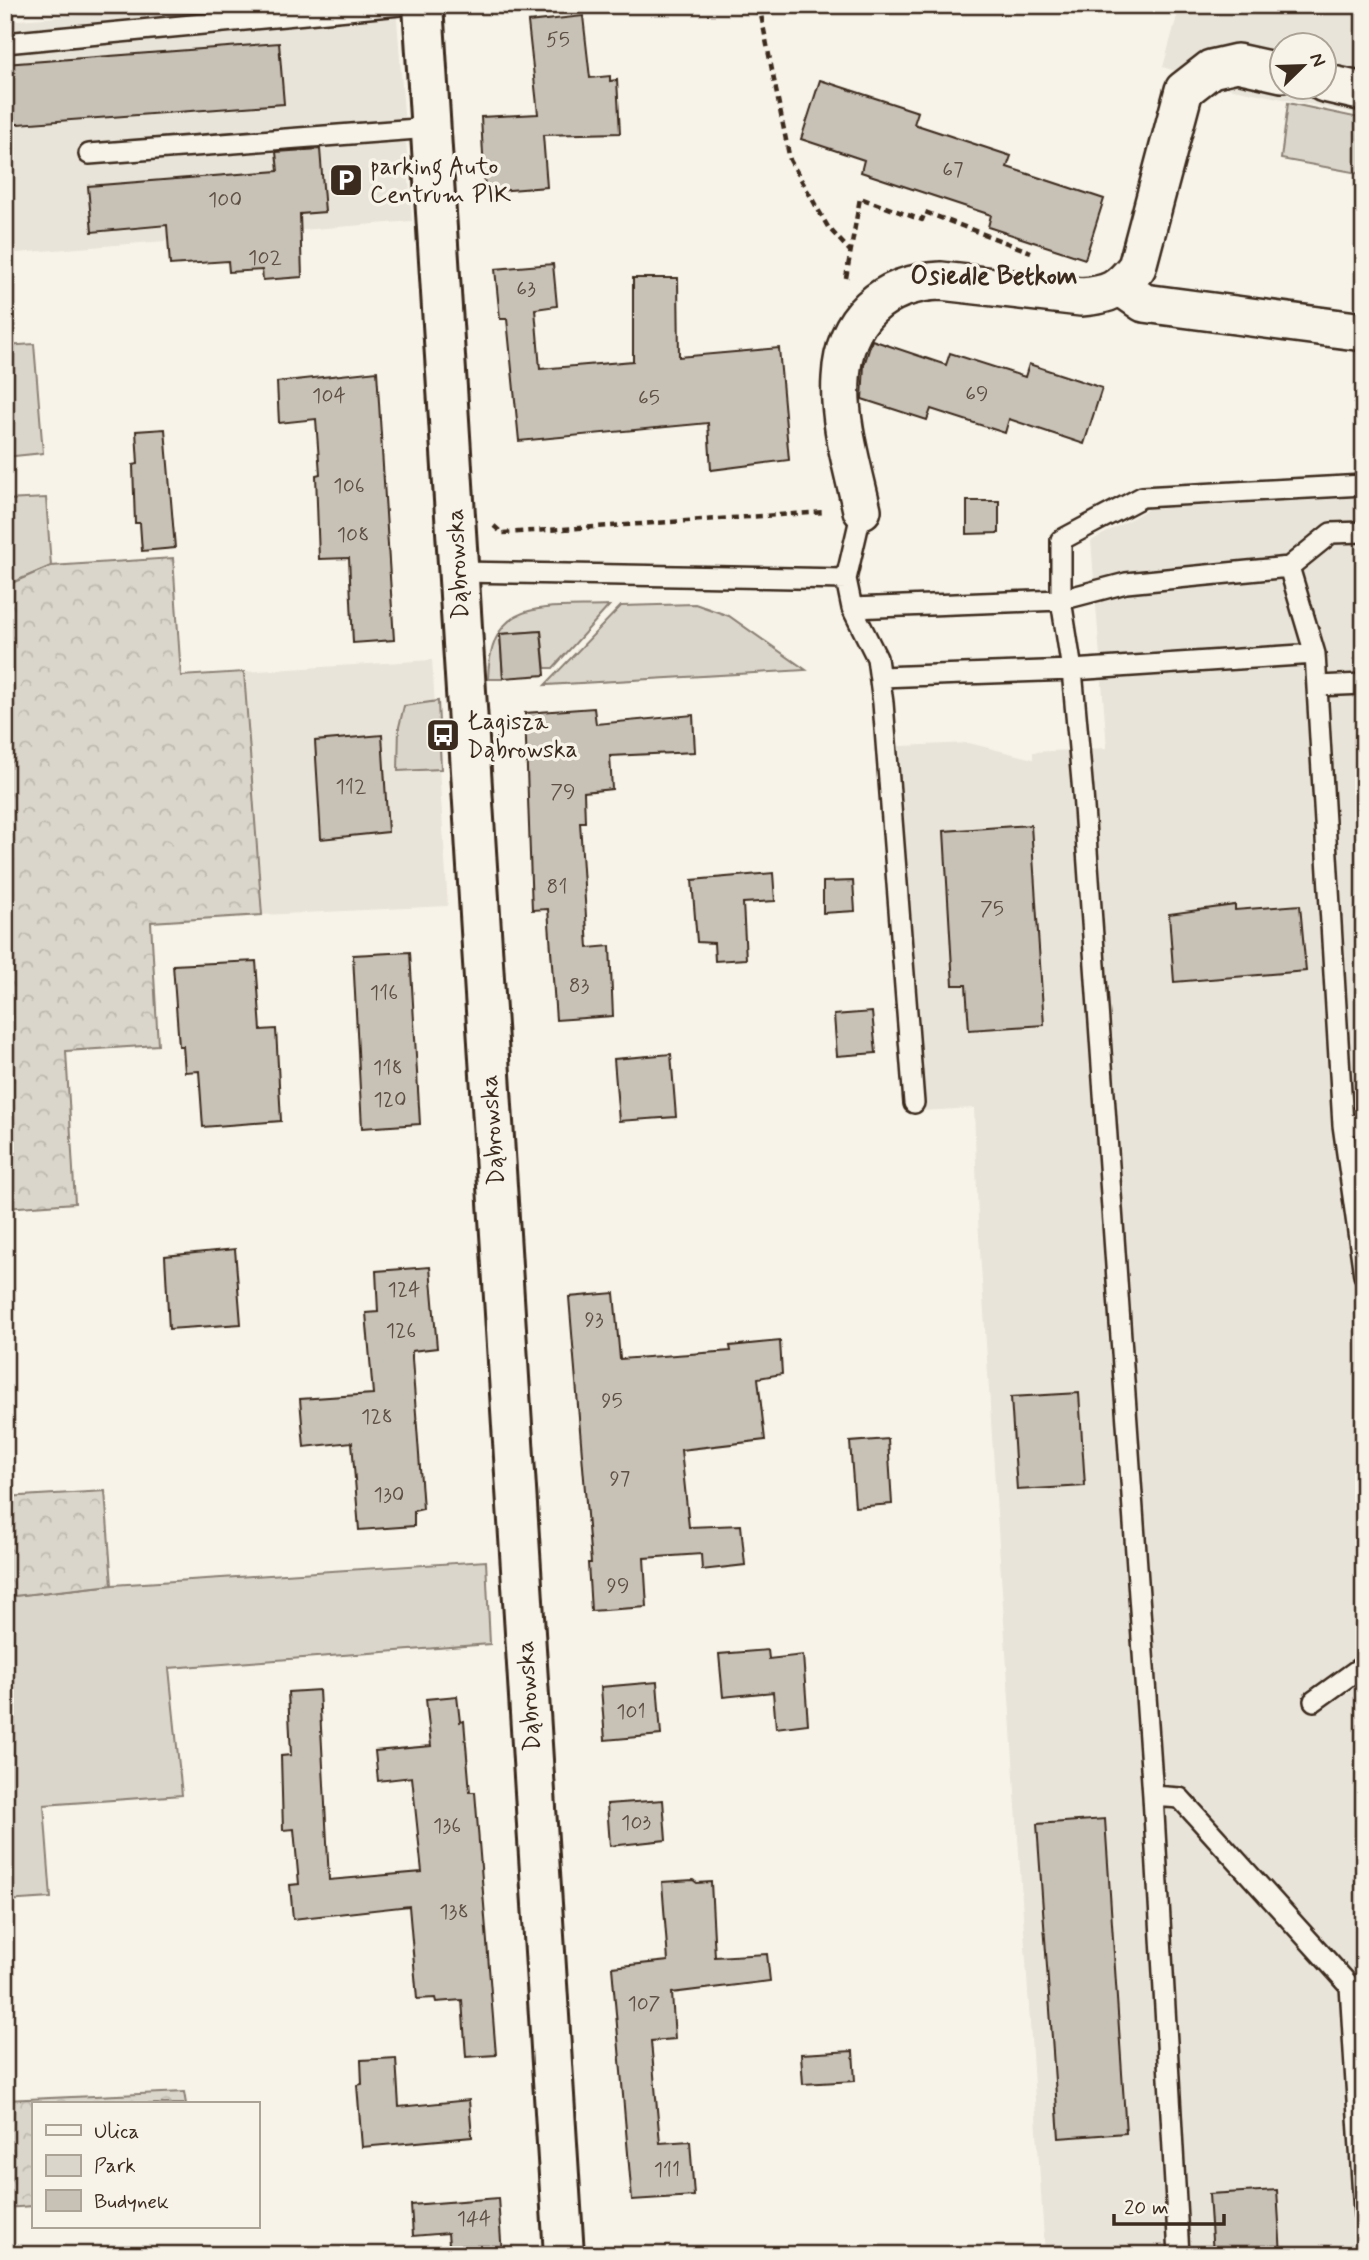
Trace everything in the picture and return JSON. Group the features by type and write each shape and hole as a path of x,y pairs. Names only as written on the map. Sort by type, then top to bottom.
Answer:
{"street":[{"name":"Dąbrowska","path":"423,5 564,2255"},
{"path":"862,510 844,425 841,377 851,337 869,309 883,295 921,281 1081,297 1101,296 1121,287 1137,267 1184,90 1211,69 1237,63 1268,71"},
{"path":"1338,86 1364,92"},
{"path":"1121,287 1144,303 1364,332"}],"lane":[{"path":"5,43 400,5"},
{"path":"89,155 430,128"},
{"path":"1179,2255 1153,1796 1072,670 1061,600 1062,540 1142,497 1364,485"},
{"path":"862,510 846,579 852,608 877,658 880,677 914,1103"},
{"path":"852,608 1061,600 1126,583 1289,567 1331,533 1364,532"},
{"path":"1289,567 1315,654 1343,1125 1364,1275"},
{"path":"458,572 846,579"},
{"path":"880,677 1072,670 1315,654"},
{"path":"1317,686 1364,684"},
{"path":"1343,1125 1364,1124"},
{"path":"1314,1701 1364,1665"},
{"path":"1153,1796 1180,1798 1350,1986 1364,2214"}],"path":[{"path":"759,5 790,160 828,227 851,251"},
{"path":"869,309 846,279 860,198 922,220 925,212 1037,254"},
{"path":"486,521 502,533 862,510"}],"shaded area":[{"path":"212,5 396,5 412,221 5,254 5,21"},
{"path":"1180,5 1364,5 1364,115 1299,102 1338,102 1338,32 1268,32 1268,96 1223,87 1163,67"},
{"path":"1364,497 1364,2255 1045,2255 978,1220 974,1108 904,1112 879,747 969,743 1033,759 1033,752 1107,748 1091,541 1148,509"},
{"path":"432,660 448,906 262,915 244,672"}],"green space":[{"path":"1288,103 1364,119 1364,174 1281,159"},
{"path":"34,344 43,453 5,457 5,346"},
{"path":"46,498 51,566 5,586 5,500"},
{"path":"173,558 181,676 244,672 262,915 151,922 158,1045 66,1051 75,1203 5,1208 5,586 51,566"},
{"path":"695,604 729,616 806,670 545,685 621,606"},
{"path":"609,606 553,668 545,668 541,631 500,634 503,679 488,679 491,652 499,633 510,620 525,612 543,608"},
{"path":"438,701 441,769 398,771 399,727 404,706"},
{"path":"105,1491 112,1585 5,1597 5,1497"},
{"path":"486,1561 490,1644 169,1668 182,1795 44,1805 51,1898 5,1901 5,1597 112,1585"},
{"path":"184,2092 186,2102 32,2102 32,2206 5,2208 5,2100"}],"building":[{"path":"583,16 590,78 610,76 610,81 617,80 620,133 543,135 547,187 485,192 481,117 538,114 528,22"},
{"path":"279,43 284,104 5,125 5,64"},
{"path":"820,80 918,112 914,124 1011,156 1007,167 1104,199 1085,259 988,227 991,215 861,172 864,160 801,139"},
{"path":"320,149 325,212 300,214 302,277 263,280 262,270 229,272 228,261 170,265 167,225 92,232 88,186 278,171 276,152"},
{"path":"553,264 557,306 535,309 540,369 633,361 633,278 678,278 679,357 779,348 789,460 711,470 708,423 519,441 507,319 500,319 495,269"},
{"path":"872,340 946,365 950,353 1025,377 1029,364 1102,388 1084,444 1009,419 1005,433 931,409 927,420 862,399 864,365"},
{"path":"377,371 394,640 353,643 349,558 319,559 316,475 320,474 316,419 279,423 277,382"},
{"path":"165,429 175,548 142,551 140,523 135,523 133,465 138,464 136,431"},
{"path":"967,501 999,501 999,533 967,534"},
{"path":"541,631 545,675 503,678 500,634"},
{"path":"594,708 596,724 693,715 695,752 610,756 612,789 584,792 585,822 580,822 588,948 610,946 613,1016 556,1020 548,909 532,910 525,713"},
{"path":"382,735 388,832 321,839 315,741"},
{"path":"1031,825 1044,1025 969,1030 966,985 953,985 944,831"},
{"path":"773,873 775,901 743,903 746,959 715,961 714,943 697,942 692,880"},
{"path":"853,881 855,911 823,913 823,882"},
{"path":"1235,905 1235,910 1300,905 1306,971 1174,982 1169,914"},
{"path":"410,952 420,1124 362,1128 353,955"},
{"path":"256,961 261,1030 276,1029 281,1121 203,1127 199,1071 185,1072 183,1046 179,1046 173,965"},
{"path":"872,1012 876,1053 837,1056 834,1015"},
{"path":"671,1054 676,1117 619,1121 614,1059"},
{"path":"235,1249 241,1324 169,1329 165,1256"},
{"path":"430,1267 437,1348 412,1351 423,1509 414,1511 414,1526 359,1530 352,1442 304,1447 300,1399 373,1394 366,1313 378,1312 376,1271"},
{"path":"614,1293 620,1359 731,1351 730,1346 780,1341 782,1374 758,1378 765,1440 681,1450 689,1527 741,1525 745,1565 702,1570 701,1554 644,1558 647,1607 591,1611 588,1563 591,1563 569,1297"},
{"path":"1079,1393 1085,1486 1017,1490 1011,1397"},
{"path":"888,1439 892,1504 855,1507 850,1442"},
{"path":"768,1650 769,1659 803,1655 808,1724 776,1728 773,1692 723,1697 719,1654"},
{"path":"657,1682 661,1735 605,1740 601,1687"},
{"path":"319,1690 329,1880 422,1872 412,1777 378,1781 375,1751 431,1746 426,1699 457,1696 460,1722 464,1721 470,1792 475,1792 496,2055 466,2057 462,2000 436,2002 435,1998 417,1999 409,1906 293,1919 290,1885 299,1884 294,1829 283,1830 281,1756 291,1755 288,1692"},
{"path":"663,1800 666,1840 610,1846 607,1804"},
{"path":"1105,1819 1126,2133 1059,2138 1037,1824"},
{"path":"693,1880 697,1883 711,1882 715,1957 767,1954 770,1981 672,1993 675,2039 651,2041 660,2143 690,2141 694,2196 632,2200 612,1967 668,1961 662,1882"},
{"path":"853,2051 855,2081 803,2084 801,2054"},
{"path":"396,2058 399,2107 469,2100 472,2137 362,2147 357,2085 362,2084 361,2060"},
{"path":"1277,2190 1281,2255 1213,2255 1209,2194"},
{"path":"498,2198 502,2255 450,2255 448,2233 413,2236 411,2205"}],"place":[{"name":"parking Auto Centrum PIK","path":"346,180"},
{"name":"Łagisza Dąbrowska","path":"443,735"}],"district":[{"name":"Osiedle Betkom","path":"994,275"}]}
